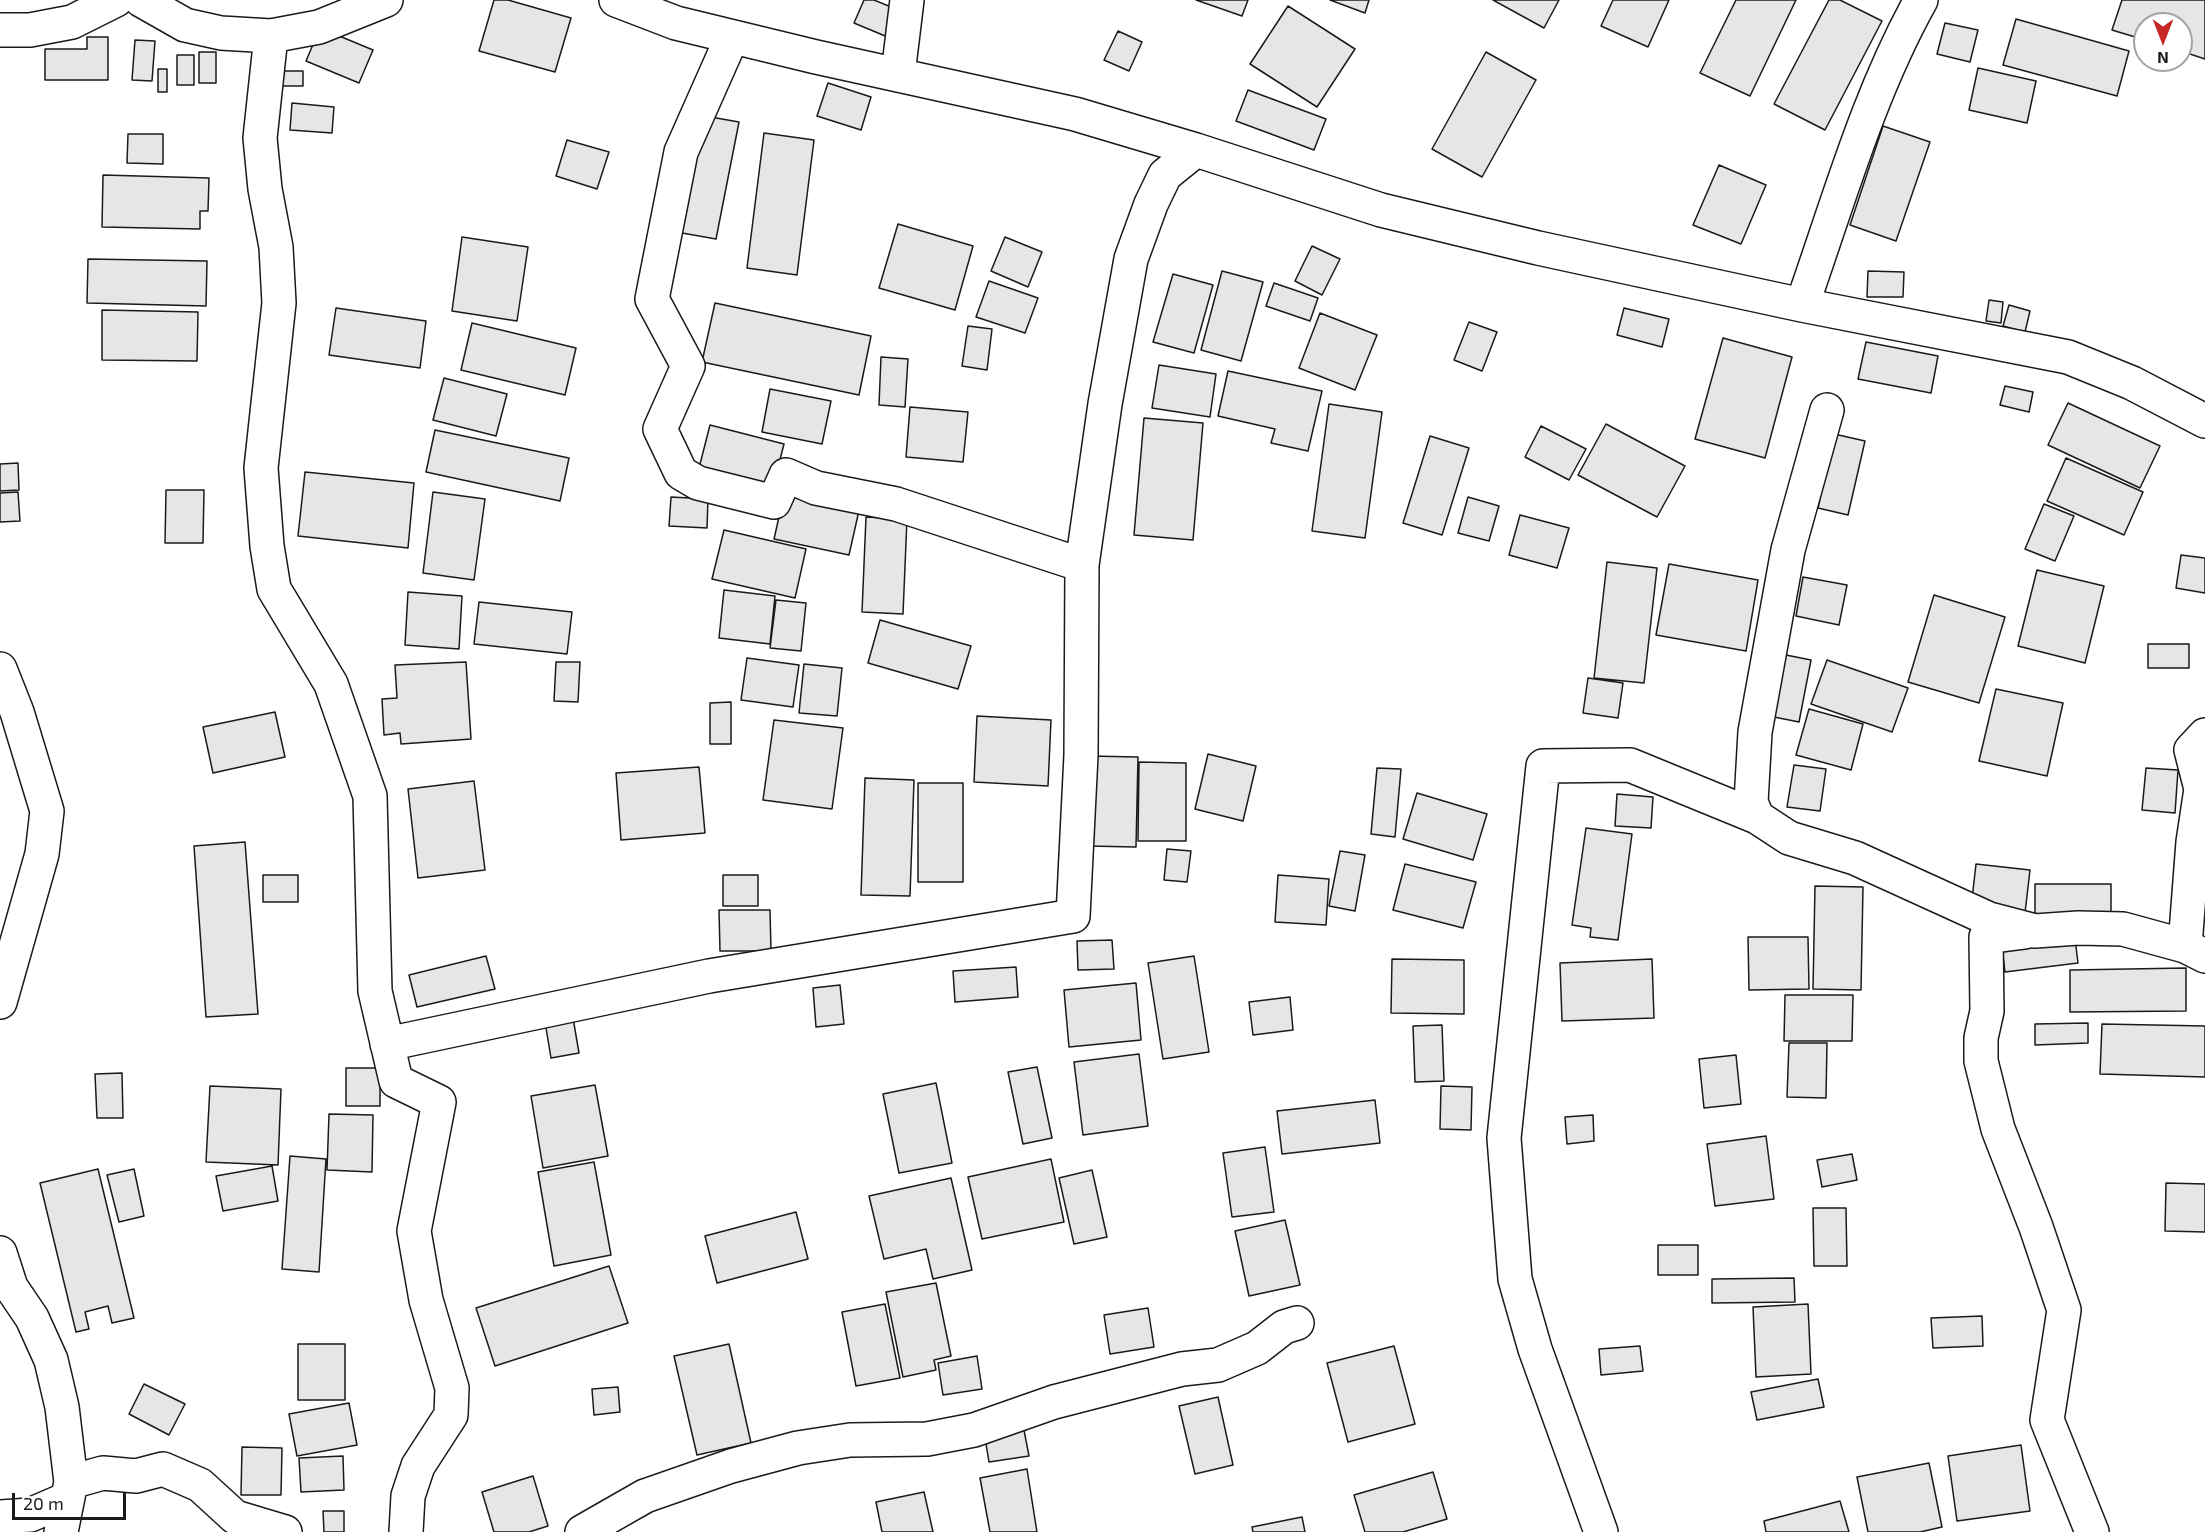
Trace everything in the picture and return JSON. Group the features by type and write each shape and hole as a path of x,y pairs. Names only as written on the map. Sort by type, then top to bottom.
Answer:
{"street":[{"path":"0,30 30,30 72,22 116,0"},
{"path":"141,0 185,25 221,33 271,36 319,27 386,0"},
{"path":"616,0 676,23 732,37 1075,114 1196,150 1381,210 1538,248 1802,305 2068,357 2132,383 2205,421"},
{"path":"898,75 907,0"},
{"path":"1802,305 1877,91 1906,26 1921,0"},
{"path":"271,36 260,138 265,189 276,248 279,303 261,468 267,546 274,589 331,684 370,796 375,991 396,1081 439,1102 414,1232 426,1300 452,1388 451,1415 418,1466 408,1496 406,1532"},
{"path":"732,37 681,152 652,299 688,366 660,429 681,473 698,483 774,502 786,475 816,488 896,504 1082,565"},
{"path":"387,1044 709,976 1073,916 1082,755 1082,565 1105,404 1131,259 1151,204 1165,175 1196,150"},
{"path":"1757,817 1751,802 1755,732 1788,550 1827,410"},
{"path":"0,669 17,712 47,811 42,854 0,1002"},
{"path":"2092,1532 2047,1420 2064,1310 2036,1227 1998,1129 1981,1061 1981,1038 1987,1011 1986,937 2078,928 2122,929 2195,951 2193,842 2201,789 2191,750 2205,735"},
{"path":"1601,1532 1535,1350 1515,1280 1504,1138 1543,766 1630,765 1757,817 1789,838 1855,858 1989,919 2036,931"},
{"path":"0,1253 11,1287 32,1318 51,1360 62,1407 69,1491 61,1532"},
{"path":"582,1532 645,1496 731,1466 798,1448 850,1440 927,1439 974,1430 1054,1402 1182,1369 1218,1365 1257,1348 1284,1327 1297,1323"},
{"path":"62,1407 103,1473"},
{"path":"0,1517 30,1515 103,1473 136,1476 163,1469 200,1485 235,1517 285,1532"}],"building":[{"path":"494,0 508,0 571,18 555,72 479,51"},
{"path":"864,0 874,0 901,11 890,38 854,23"},
{"path":"1196,0 1248,0 1242,16"},
{"path":"1330,0 1369,0 1365,13"},
{"path":"1493,0 1559,0 1544,28"},
{"path":"1613,0 1669,0 1648,47 1601,26"},
{"path":"1736,0 1796,0 1750,96 1700,73"},
{"path":"1829,0 1840,0 1882,21 1825,130 1774,104"},
{"path":"2122,0 2205,0 2205,59 2193,55 2193,12 2133,12 2133,36 2112,30"},
{"path":"1288,6 1355,49 1317,107 1250,64"},
{"path":"2016,19 2129,51 2117,96 2003,65"},
{"path":"1945,23 1978,30 1970,62 1937,54"},
{"path":"320,28 373,50 359,83 306,61"},
{"path":"1118,31 1142,42 1129,71 1104,60"},
{"path":"87,37 108,37 108,80 45,80 45,49 87,49"},
{"path":"135,40 155,41 152,81 132,80"},
{"path":"199,52 216,52 216,83 199,83"},
{"path":"1486,52 1536,80 1482,177 1432,149"},
{"path":"177,55 194,55 194,85 177,85"},
{"path":"1978,68 2036,81 2027,123 1969,110"},
{"path":"158,69 167,69 167,92 158,92"},
{"path":"271,71 303,71 303,86 271,86"},
{"path":"828,83 871,97 861,130 817,116"},
{"path":"1248,90 1326,119 1314,150 1236,121"},
{"path":"292,103 334,107 332,133 290,130"},
{"path":"705,116 739,122 716,239 682,233"},
{"path":"1883,126 1930,142 1896,241 1850,225"},
{"path":"764,133 814,140 797,275 747,268"},
{"path":"128,134 163,134 163,164 127,163"},
{"path":"567,140 609,152 597,189 556,176"},
{"path":"1719,165 1766,185 1741,244 1693,225"},
{"path":"103,175 209,178 208,211 200,211 200,229 102,227"},
{"path":"898,224 973,246 955,310 879,288"},
{"path":"462,237 528,247 517,321 452,311"},
{"path":"1005,237 1042,252 1028,287 991,271"},
{"path":"1312,246 1340,259 1322,295 1295,281"},
{"path":"88,259 207,261 206,306 87,303"},
{"path":"1222,271 1263,282 1241,361 1201,350"},
{"path":"1868,271 1904,272 1903,297 1867,297"},
{"path":"1173,274 1213,285 1194,353 1153,342"},
{"path":"989,281 1038,298 1025,333 976,317"},
{"path":"1274,283 1318,298 1310,321 1266,306"},
{"path":"1989,300 2003,302 2001,323 1986,321"},
{"path":"715,303 871,336 859,395 702,362"},
{"path":"2009,305 2030,311 2025,332 2003,326"},
{"path":"336,308 426,321 420,368 329,355"},
{"path":"1624,308 1669,319 1662,347 1617,335"},
{"path":"102,310 198,312 197,361 102,360"},
{"path":"1320,313 1377,335 1355,390 1299,368"},
{"path":"1469,322 1497,332 1482,371 1454,360"},
{"path":"472,323 576,348 565,395 461,370"},
{"path":"968,326 992,329 987,370 962,366"},
{"path":"1723,338 1792,357 1765,458 1695,439"},
{"path":"1866,342 1938,356 1931,393 1858,379"},
{"path":"881,357 908,359 905,407 879,405"},
{"path":"1159,365 1216,374 1210,417 1152,408"},
{"path":"1228,371 1322,391 1308,451 1271,443 1275,429 1218,416"},
{"path":"444,378 507,394 496,436 433,420"},
{"path":"2005,386 2033,392 2029,412 2000,405"},
{"path":"770,389 831,401 822,444 762,432"},
{"path":"2068,403 2160,446 2140,488 2048,445"},
{"path":"1329,404 1382,412 1365,538 1312,531"},
{"path":"910,407 968,412 963,462 906,457"},
{"path":"1144,418 1203,423 1193,540 1134,535"},
{"path":"1606,424 1685,466 1657,517 1578,475"},
{"path":"710,425 784,444 772,491 698,472"},
{"path":"1541,426 1586,449 1569,480 1525,457"},
{"path":"435,430 569,458 560,501 426,472"},
{"path":"1834,434 1865,441 1848,515 1818,508"},
{"path":"1430,436 1469,448 1442,535 1403,523"},
{"path":"2066,458 2143,492 2124,535 2047,501"},
{"path":"18,463 19,490 0,491 0,464"},
{"path":"305,472 414,483 408,548 298,536"},
{"path":"166,490 204,490 203,543 165,543"},
{"path":"785,490 860,506 849,555 774,539"},
{"path":"18,492 20,521 0,522 0,493"},
{"path":"433,492 485,499 474,580 423,573"},
{"path":"671,497 708,499 707,528 669,526"},
{"path":"1468,497 1499,506 1489,541 1458,533"},
{"path":"2044,504 2074,516 2055,561 2025,549"},
{"path":"1520,515 1569,528 1557,568 1509,555"},
{"path":"866,517 907,519 903,614 862,612"},
{"path":"724,530 806,549 795,598 712,579"},
{"path":"2181,555 2205,558 2205,593 2176,588"},
{"path":"1607,562 1657,568 1644,683 1594,678"},
{"path":"1669,564 1758,580 1746,651 1656,635"},
{"path":"2037,570 2104,586 2085,663 2018,646"},
{"path":"1803,577 1847,585 1839,625 1796,616"},
{"path":"724,590 775,596 770,644 719,638"},
{"path":"408,592 462,596 459,649 405,645"},
{"path":"1934,595 2005,617 1979,703 1908,682"},
{"path":"776,600 806,603 801,651 770,648"},
{"path":"479,602 572,612 567,654 474,644"},
{"path":"880,620 971,646 958,689 868,663"},
{"path":"2148,644 2189,644 2189,668 2148,668"},
{"path":"1781,654 1811,660 1799,722 1769,716"},
{"path":"747,658 799,665 793,707 741,700"},
{"path":"1827,660 1908,688 1892,732 1811,704"},
{"path":"466,662 471,739 401,744 400,733 384,735 382,699 397,698 395,665"},
{"path":"556,662 580,662 578,702 554,701"},
{"path":"804,664 842,668 837,716 799,713"},
{"path":"1588,678 1623,683 1618,718 1583,713"},
{"path":"1996,689 2063,703 2047,776 1979,761"},
{"path":"731,702 731,744 710,744 710,703"},
{"path":"1809,709 1863,724 1851,770 1796,755"},
{"path":"275,712 285,757 213,773 203,727"},
{"path":"977,716 1051,720 1048,786 974,782"},
{"path":"774,720 843,728 832,809 763,800"},
{"path":"1208,754 1256,766 1243,821 1195,809"},
{"path":"1090,756 1138,757 1136,847 1088,846"},
{"path":"1139,762 1186,763 1186,841 1138,841"},
{"path":"1794,765 1826,769 1820,811 1787,807"},
{"path":"699,767 705,833 621,840 616,773"},
{"path":"1377,768 1401,769 1395,837 1371,834"},
{"path":"2146,768 2178,770 2175,813 2142,810"},
{"path":"865,778 914,780 910,896 861,895"},
{"path":"474,781 485,870 418,878 408,789"},
{"path":"918,783 963,783 963,882 918,882"},
{"path":"1417,793 1487,814 1473,860 1403,839"},
{"path":"1617,794 1653,797 1651,828 1615,826"},
{"path":"1586,828 1632,834 1618,940 1590,937 1591,928 1572,925"},
{"path":"245,842 258,1014 206,1017 194,846"},
{"path":"1167,849 1191,851 1187,882 1164,880"},
{"path":"1340,851 1365,855 1355,911 1329,906"},
{"path":"1405,864 1476,882 1463,928 1393,910"},
{"path":"1976,864 2030,870 2025,913 1971,908"},
{"path":"263,875 298,875 298,902 263,902"},
{"path":"723,875 758,875 758,906 723,906"},
{"path":"1278,875 1329,879 1326,925 1275,922"},
{"path":"2035,884 2111,884 2111,926 2035,926"},
{"path":"1815,886 1863,887 1861,990 1813,989"},
{"path":"719,910 770,910 771,951 720,951"},
{"path":"2074,930 2078,963 2005,972 2001,939"},
{"path":"1748,937 1808,937 1809,989 1749,990"},
{"path":"1112,940 1114,969 1078,970 1077,941"},
{"path":"486,956 495,989 417,1007 409,975"},
{"path":"1194,956 1209,1052 1163,1059 1148,963"},
{"path":"1392,959 1464,960 1464,1014 1391,1013"},
{"path":"1652,959 1654,1018 1562,1021 1560,963"},
{"path":"1016,967 1018,997 955,1002 953,971"},
{"path":"2186,968 2186,1011 2070,1012 2070,970"},
{"path":"1136,983 1141,1040 1069,1047 1064,990"},
{"path":"840,985 844,1024 816,1027 813,988"},
{"path":"1785,995 1853,995 1852,1041 1784,1041"},
{"path":"1290,997 1293,1030 1253,1035 1249,1002"},
{"path":"572,1012 579,1053 551,1058 544,1016"},
{"path":"2088,1023 2088,1043 2035,1045 2035,1024"},
{"path":"2102,1024 2205,1026 2205,1077 2100,1074"},
{"path":"1442,1025 1444,1081 1415,1082 1413,1026"},
{"path":"1789,1043 1827,1043 1826,1098 1787,1097"},
{"path":"1139,1054 1148,1126 1083,1135 1074,1062"},
{"path":"1736,1055 1741,1104 1704,1108 1699,1059"},
{"path":"1037,1067 1052,1138 1023,1144 1008,1072"},
{"path":"346,1068 380,1068 380,1106 346,1106"},
{"path":"122,1073 123,1118 97,1118 95,1074"},
{"path":"936,1083 952,1163 899,1173 883,1094"},
{"path":"595,1085 608,1156 543,1168 531,1096"},
{"path":"210,1086 281,1089 278,1165 206,1162"},
{"path":"1441,1086 1472,1087 1471,1130 1440,1129"},
{"path":"1375,1100 1380,1143 1282,1154 1277,1111"},
{"path":"329,1114 373,1115 372,1172 327,1170"},
{"path":"1593,1115 1594,1141 1567,1144 1565,1117"},
{"path":"1766,1136 1774,1199 1715,1206 1707,1144"},
{"path":"1265,1147 1274,1212 1232,1217 1223,1153"},
{"path":"1852,1154 1857,1180 1822,1187 1817,1160"},
{"path":"290,1156 326,1159 319,1272 282,1269"},
{"path":"1051,1159 1064,1222 982,1239 968,1177"},
{"path":"594,1162 611,1255 554,1266 538,1172"},
{"path":"272,1166 278,1201 223,1211 216,1176"},
{"path":"98,1169 134,1318 112,1323 108,1306 85,1312 89,1329 76,1332 40,1183"},
{"path":"134,1169 144,1216 119,1222 107,1175"},
{"path":"1092,1170 1107,1237 1074,1244 1059,1178"},
{"path":"951,1178 972,1270 933,1279 926,1249 884,1259 869,1196"},
{"path":"2166,1183 2205,1184 2205,1232 2165,1231"},
{"path":"1813,1208 1846,1208 1847,1266 1814,1266"},
{"path":"796,1212 808,1259 717,1283 705,1236"},
{"path":"1285,1220 1300,1285 1249,1296 1235,1231"},
{"path":"1658,1245 1698,1245 1698,1275 1658,1275"},
{"path":"609,1266 628,1323 495,1366 476,1308"},
{"path":"1794,1278 1795,1302 1712,1303 1712,1279"},
{"path":"936,1283 951,1356 934,1360 936,1370 903,1377 886,1292"},
{"path":"885,1304 900,1378 856,1386 842,1312"},
{"path":"1808,1304 1811,1374 1756,1377 1753,1307"},
{"path":"1148,1308 1154,1347 1110,1354 1104,1315"},
{"path":"1982,1316 1983,1346 1933,1348 1931,1318"},
{"path":"298,1344 345,1344 345,1400 298,1400"},
{"path":"729,1344 751,1443 697,1455 674,1356"},
{"path":"1394,1346 1415,1424 1348,1442 1327,1363"},
{"path":"1640,1346 1643,1371 1601,1375 1599,1349"},
{"path":"977,1356 982,1389 943,1395 938,1363"},
{"path":"1818,1379 1824,1407 1757,1420 1751,1392"},
{"path":"144,1384 185,1404 169,1435 129,1414"},
{"path":"618,1387 620,1412 594,1415 592,1389"},
{"path":"1218,1397 1233,1465 1195,1474 1179,1406"},
{"path":"349,1403 357,1445 297,1456 289,1414"},
{"path":"1023,1425 1029,1456 989,1462 984,1432"},
{"path":"2021,1445 2030,1511 1957,1521 1948,1456"},
{"path":"242,1447 282,1448 281,1495 241,1495"},
{"path":"343,1456 344,1490 301,1492 299,1458"},
{"path":"1929,1463 1942,1527 1920,1532 1868,1532 1857,1477"},
{"path":"1027,1469 1037,1532 990,1532 980,1478"},
{"path":"1433,1472 1447,1519 1403,1532 1365,1532 1354,1495"},
{"path":"533,1476 548,1526 529,1532 494,1532 482,1492"},
{"path":"924,1492 933,1532 882,1532 876,1502"},
{"path":"1840,1501 1849,1532 1766,1532 1764,1521"},
{"path":"323,1511 344,1511 344,1532 324,1532"},
{"path":"1302,1517 1305,1532 1253,1532 1252,1527"}]}
